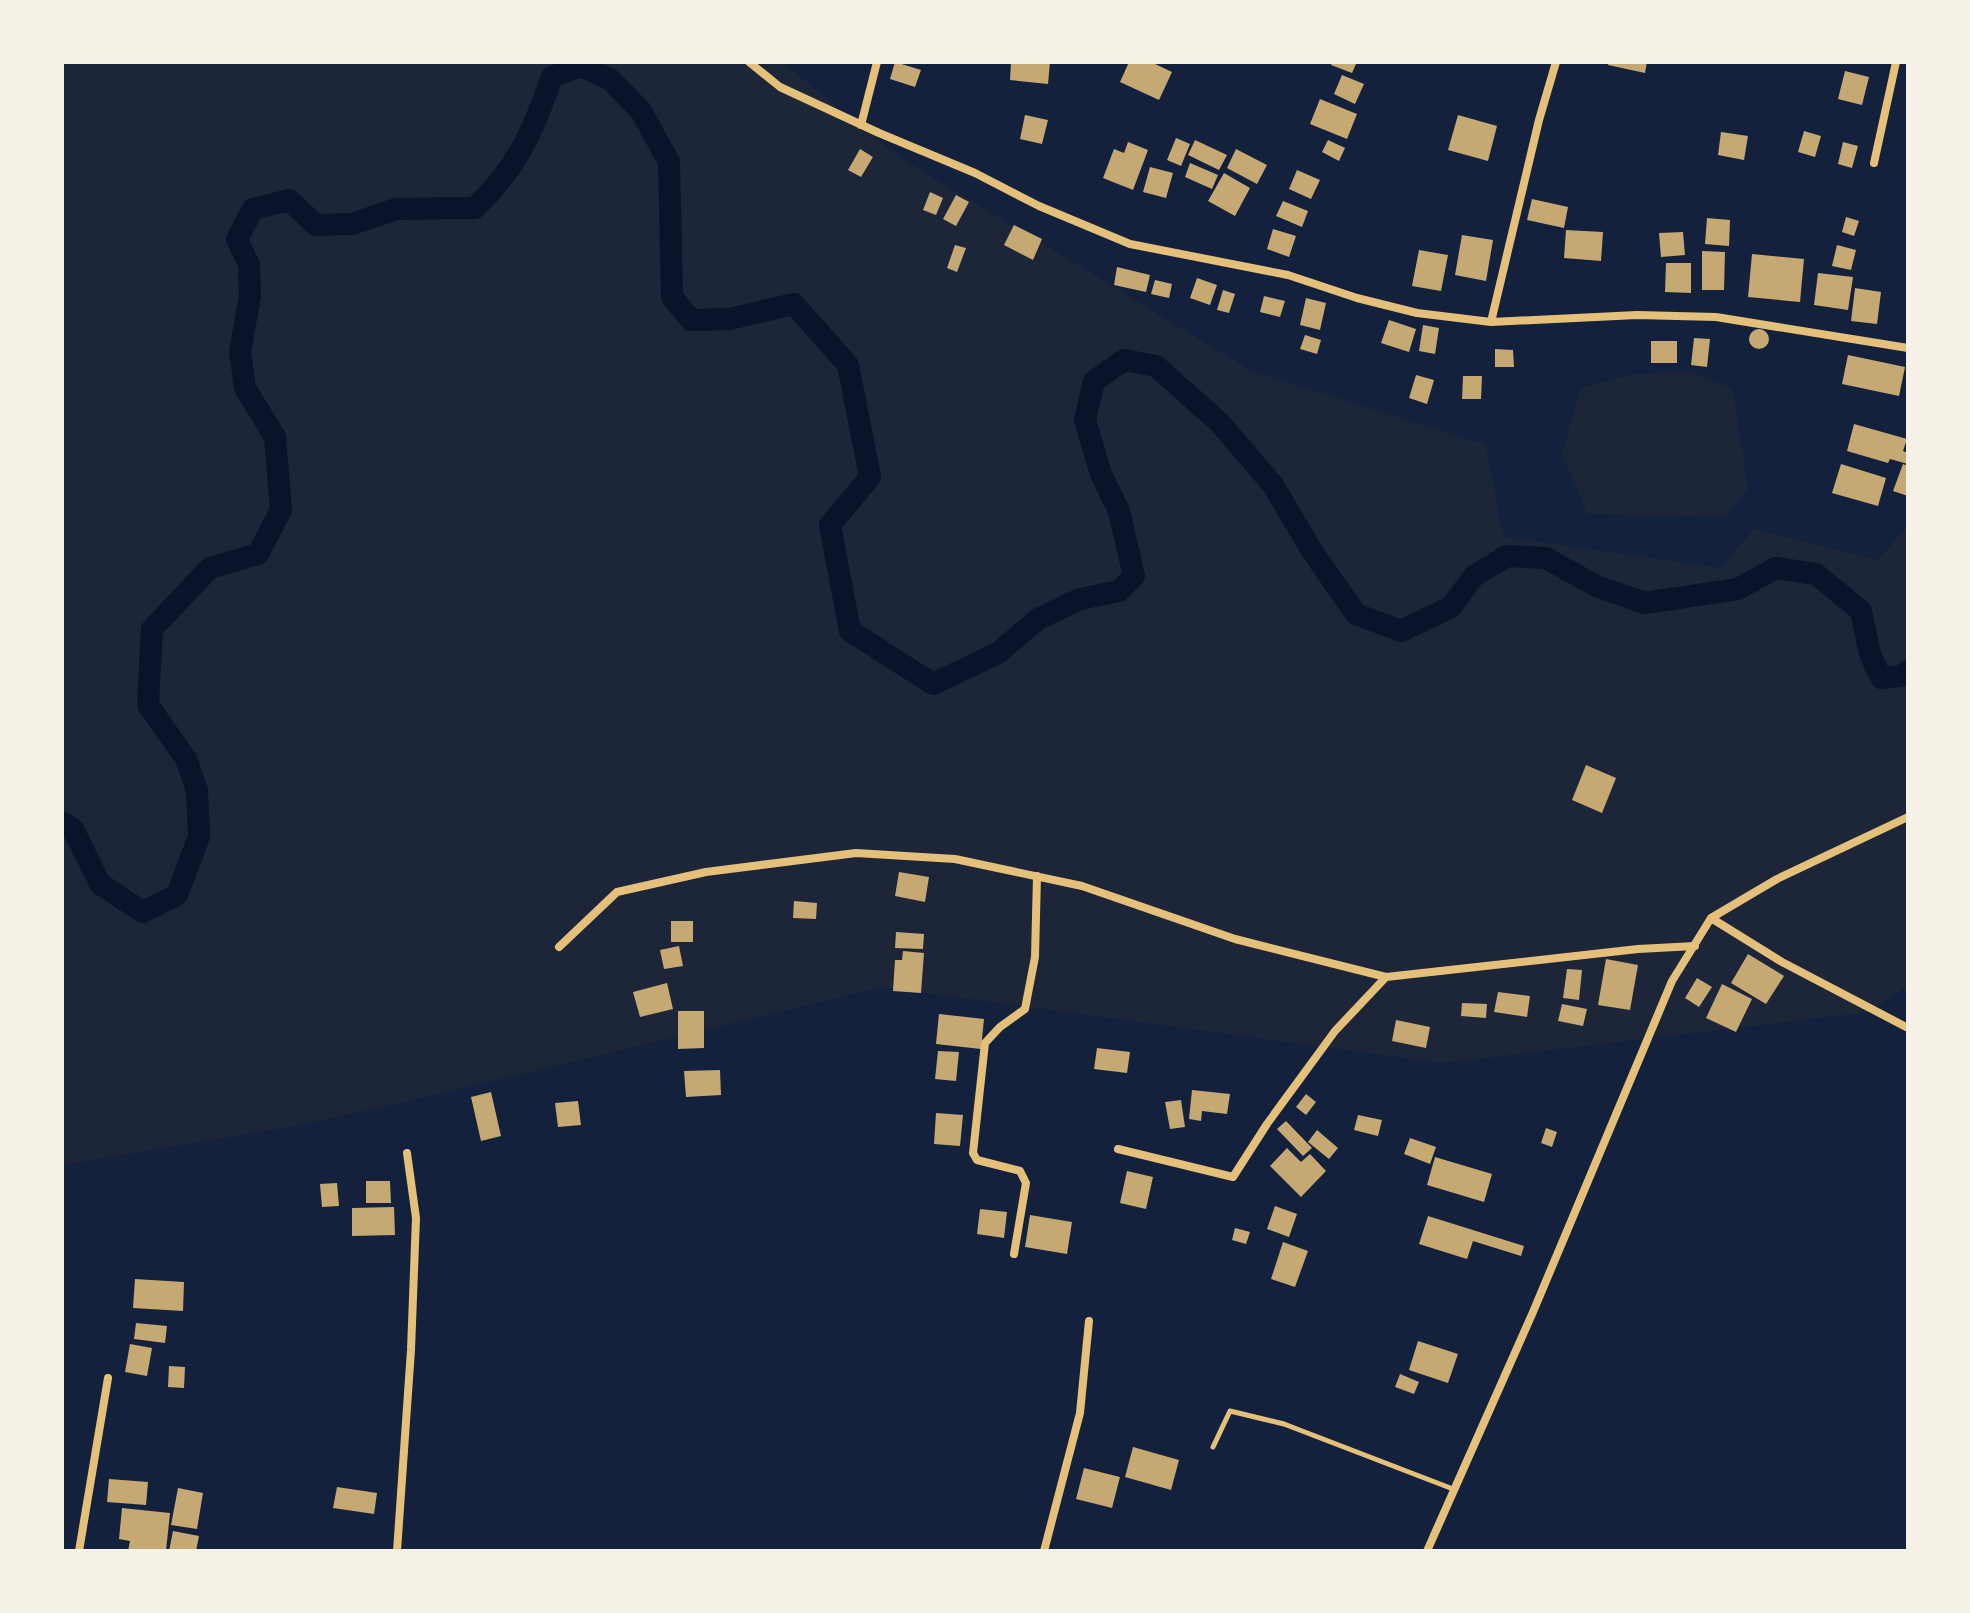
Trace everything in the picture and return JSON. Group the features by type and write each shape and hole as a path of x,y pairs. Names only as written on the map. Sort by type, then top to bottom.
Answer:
{"street":[{"path":"749,62 780,87 861,125 918,147 1039,206 1130,244 1288,275 1357,298 1417,313 1491,322 1637,315 1716,317 1908,348"},
{"path":"861,125 877,62"},
{"path":"1491,322 1539,120 1556,62"},
{"path":"1874,163 1896,62"},
{"path":"1427,1551 1533,1312 1672,981 1711,918 1777,879 1908,817"},
{"path":"559,947 617,892 706,872 856,853 955,859 1082,886 1235,939 1386,977 1638,949 1695,946"},
{"path":"1014,1254 1026,1183 1020,1171 977,1160 973,1153 985,1043 1000,1027 1025,1009 1035,957 1037,876"},
{"path":"1711,918 1782,962 1908,1028"},
{"path":"1118,1149 1233,1177 1267,1124 1335,1031 1386,977"},
{"path":"397,1551 411,1350 416,1218 407,1153"},
{"path":"1044,1551 1080,1413 1089,1321"},
{"path":"79,1551 108,1378"}],"lane":[{"path":"1213,1447 1230,1411 1284,1424 1454,1489"}],"shaded area":[{"path":"62,62 782,62 898,156 1252,371 1486,445 1503,537 1721,568 1754,529 1878,560 1908,525 1908,985 1869,1012 1442,1063 882,987 295,1126 62,1165"},
{"path":"1689,372 1732,388 1748,489 1725,517 1588,514 1562,454 1581,388 1635,374"}],"building":[{"path":"895,62 921,70 915,87 890,79"},
{"path":"1011,62 1050,62 1048,84 1010,80"},
{"path":"1129,62 1151,62 1172,72 1159,100 1120,82"},
{"path":"1332,62 1357,62 1352,73 1331,65"},
{"path":"1609,62 1647,62 1645,73 1608,65"},
{"path":"1845,71 1869,77 1862,105 1838,99"},
{"path":"1342,75 1364,84 1355,104 1334,94"},
{"path":"1320,99 1357,114 1347,139 1310,124"},
{"path":"1025,115 1048,120 1042,144 1020,139"},
{"path":"1458,115 1497,126 1488,161 1448,150"},
{"path":"1804,131 1821,136 1815,157 1798,152"},
{"path":"1721,132 1748,136 1744,160 1718,155"},
{"path":"1176,138 1190,144 1181,166 1167,160"},
{"path":"1195,140 1227,155 1219,170 1188,155"},
{"path":"1328,140 1345,148 1339,161 1322,152"},
{"path":"1128,142 1148,150 1133,190 1103,178 1114,149 1124,153"},
{"path":"1843,142 1858,146 1852,168 1838,164"},
{"path":"860,149 873,157 861,177 848,170"},
{"path":"1236,149 1267,165 1257,184 1227,168"},
{"path":"1190,163 1218,175 1212,189 1185,177"},
{"path":"1150,167 1173,173 1166,198 1143,192"},
{"path":"1297,170 1320,180 1311,199 1289,189"},
{"path":"1224,173 1250,188 1235,216 1208,201"},
{"path":"930,192 943,198 936,215 923,210"},
{"path":"956,195 969,202 956,226 943,219"},
{"path":"1532,199 1568,207 1564,228 1527,220"},
{"path":"1283,201 1308,211 1302,227 1276,216"},
{"path":"1846,217 1859,221 1854,236 1842,232"},
{"path":"1707,218 1730,220 1729,246 1705,244"},
{"path":"1014,225 1042,239 1033,260 1004,245"},
{"path":"1273,229 1296,236 1289,257 1267,249"},
{"path":"1566,230 1603,232 1601,261 1564,258"},
{"path":"1683,232 1685,255 1661,257 1659,233"},
{"path":"1462,235 1493,240 1486,281 1455,275"},
{"path":"955,245 966,248 957,272 947,268"},
{"path":"1837,245 1856,250 1851,270 1832,266"},
{"path":"1419,250 1448,255 1441,291 1412,286"},
{"path":"1702,251 1725,252 1724,290 1702,290"},
{"path":"1752,254 1804,259 1800,302 1748,297"},
{"path":"1666,263 1691,263 1691,293 1665,292"},
{"path":"1117,267 1150,275 1146,292 1114,285"},
{"path":"1818,273 1853,277 1848,310 1814,305"},
{"path":"1197,278 1217,285 1210,305 1190,298"},
{"path":"1155,280 1172,284 1169,298 1151,294"},
{"path":"1855,288 1881,292 1877,324 1851,321"},
{"path":"1223,290 1235,294 1229,313 1217,310"},
{"path":"1264,296 1285,301 1280,317 1260,312"},
{"path":"1306,298 1326,303 1320,330 1300,325"},
{"path":"1389,320 1416,329 1409,352 1381,343"},
{"path":"1423,325 1439,328 1435,354 1419,351"},
{"path":"1759,329 1766,332 1769,339 1766,346 1759,349 1752,346 1749,339 1752,332"},
{"path":"1305,335 1321,340 1317,354 1300,349"},
{"path":"1694,338 1710,339 1707,367 1691,365"},
{"path":"1651,341 1677,341 1677,363 1651,363"},
{"path":"1495,349 1513,350 1514,367 1495,367"},
{"path":"1848,355 1905,367 1899,396 1842,384"},
{"path":"1416,375 1434,380 1427,404 1409,398"},
{"path":"1463,376 1482,376 1481,399 1462,399"},
{"path":"1854,424 1907,439 1903,451 1908,453 1908,464 1890,459 1888,463 1847,451"},
{"path":"1841,464 1886,478 1878,506 1832,493"},
{"path":"1903,464 1908,466 1908,496 1893,491"},
{"path":"1586,765 1616,778 1602,813 1572,800"},
{"path":"899,872 929,877 925,902 895,896"},
{"path":"794,901 817,903 816,919 793,918"},
{"path":"671,921 693,921 693,942 671,942"},
{"path":"896,932 924,934 923,949 895,948"},
{"path":"679,946 683,966 664,969 660,950"},
{"path":"903,951 924,953 921,993 893,991 895,960 902,960"},
{"path":"1748,954 1784,976 1766,1004 1731,983"},
{"path":"1606,959 1638,965 1630,1010 1598,1005"},
{"path":"1567,969 1582,970 1579,1000 1563,998"},
{"path":"1697,978 1712,987 1699,1007 1685,998"},
{"path":"667,983 673,1009 640,1017 633,992"},
{"path":"1722,984 1752,999 1736,1032 1706,1018"},
{"path":"1498,992 1530,996 1527,1017 1494,1012"},
{"path":"1462,1003 1487,1004 1486,1018 1461,1016"},
{"path":"1562,1004 1587,1009 1583,1026 1558,1021"},
{"path":"678,1011 704,1011 704,1048 678,1049"},
{"path":"939,1014 984,1019 981,1049 936,1044"},
{"path":"1396,1020 1430,1027 1426,1048 1392,1041"},
{"path":"1097,1048 1130,1052 1127,1073 1094,1069"},
{"path":"938,1051 959,1052 956,1081 935,1079"},
{"path":"720,1070 721,1095 686,1097 684,1071"},
{"path":"1192,1090 1230,1094 1227,1114 1202,1111 1201,1121 1189,1119"},
{"path":"491,1092 501,1136 481,1141 471,1097"},
{"path":"1306,1094 1316,1102 1306,1115 1296,1107"},
{"path":"1181,1100 1185,1127 1170,1129 1165,1102"},
{"path":"578,1101 581,1125 558,1127 555,1103"},
{"path":"936,1113 963,1115 960,1146 934,1144"},
{"path":"1358,1115 1382,1120 1378,1136 1354,1130"},
{"path":"1286,1121 1312,1148 1303,1156 1277,1129"},
{"path":"1546,1128 1557,1132 1552,1147 1541,1143"},
{"path":"1317,1130 1338,1148 1329,1159 1308,1142"},
{"path":"1410,1138 1436,1147 1430,1164 1404,1154"},
{"path":"1287,1148 1301,1162 1310,1154 1326,1171 1301,1197 1270,1166"},
{"path":"1435,1157 1492,1174 1484,1202 1427,1185"},
{"path":"1127,1171 1153,1177 1146,1209 1120,1203"},
{"path":"366,1181 390,1181 391,1203 366,1203"},
{"path":"337,1183 339,1206 322,1207 320,1184"},
{"path":"1275,1206 1297,1214 1289,1237 1267,1229"},
{"path":"394,1207 395,1235 352,1236 352,1208"},
{"path":"980,1209 1007,1212 1004,1238 977,1234"},
{"path":"1030,1215 1072,1222 1067,1254 1025,1247"},
{"path":"1428,1216 1524,1246 1521,1256 1473,1241 1467,1259 1419,1244"},
{"path":"1235,1228 1250,1232 1246,1244 1232,1240"},
{"path":"1283,1242 1308,1251 1295,1287 1271,1279"},
{"path":"135,1279 184,1282 183,1311 133,1308"},
{"path":"136,1323 167,1326 165,1343 134,1339"},
{"path":"1418,1341 1458,1354 1448,1383 1409,1370"},
{"path":"130,1344 152,1348 147,1376 125,1372"},
{"path":"169,1366 185,1367 184,1388 168,1387"},
{"path":"1400,1374 1419,1382 1414,1394 1395,1387"},
{"path":"1133,1447 1179,1460 1171,1490 1125,1477"},
{"path":"1084,1468 1120,1477 1112,1508 1076,1499"},
{"path":"109,1479 148,1482 146,1505 107,1502"},
{"path":"337,1487 377,1493 374,1514 333,1508"},
{"path":"178,1488 203,1493 197,1529 171,1525"},
{"path":"122,1508 170,1513 166,1551 128,1551 130,1541 119,1539"},
{"path":"173,1531 199,1536 196,1551 169,1551"}],"waterway":[{"path":"62,822 73,829 100,884 143,912 177,895 199,837 197,790 186,759 148,705 152,629 210,568 258,554 281,510 275,437 245,388 240,352 250,296 249,265 237,239 253,209 289,200 316,225 352,224 396,209 475,208 502,178 522,148 552,77 581,66 611,80 641,111 669,162 672,297 691,320 729,319 794,304 848,365 870,477 830,525 850,631 933,684 998,653 1038,619 1080,599 1119,591 1134,576 1119,511 1101,474 1085,420 1094,381 1124,360 1156,366 1220,423 1273,485 1312,551 1356,614 1401,631 1451,607 1474,576 1507,556 1546,558 1596,586 1645,603 1738,589 1776,568 1816,574 1861,611 1870,654 1881,678 1901,676 1908,671"}]}
